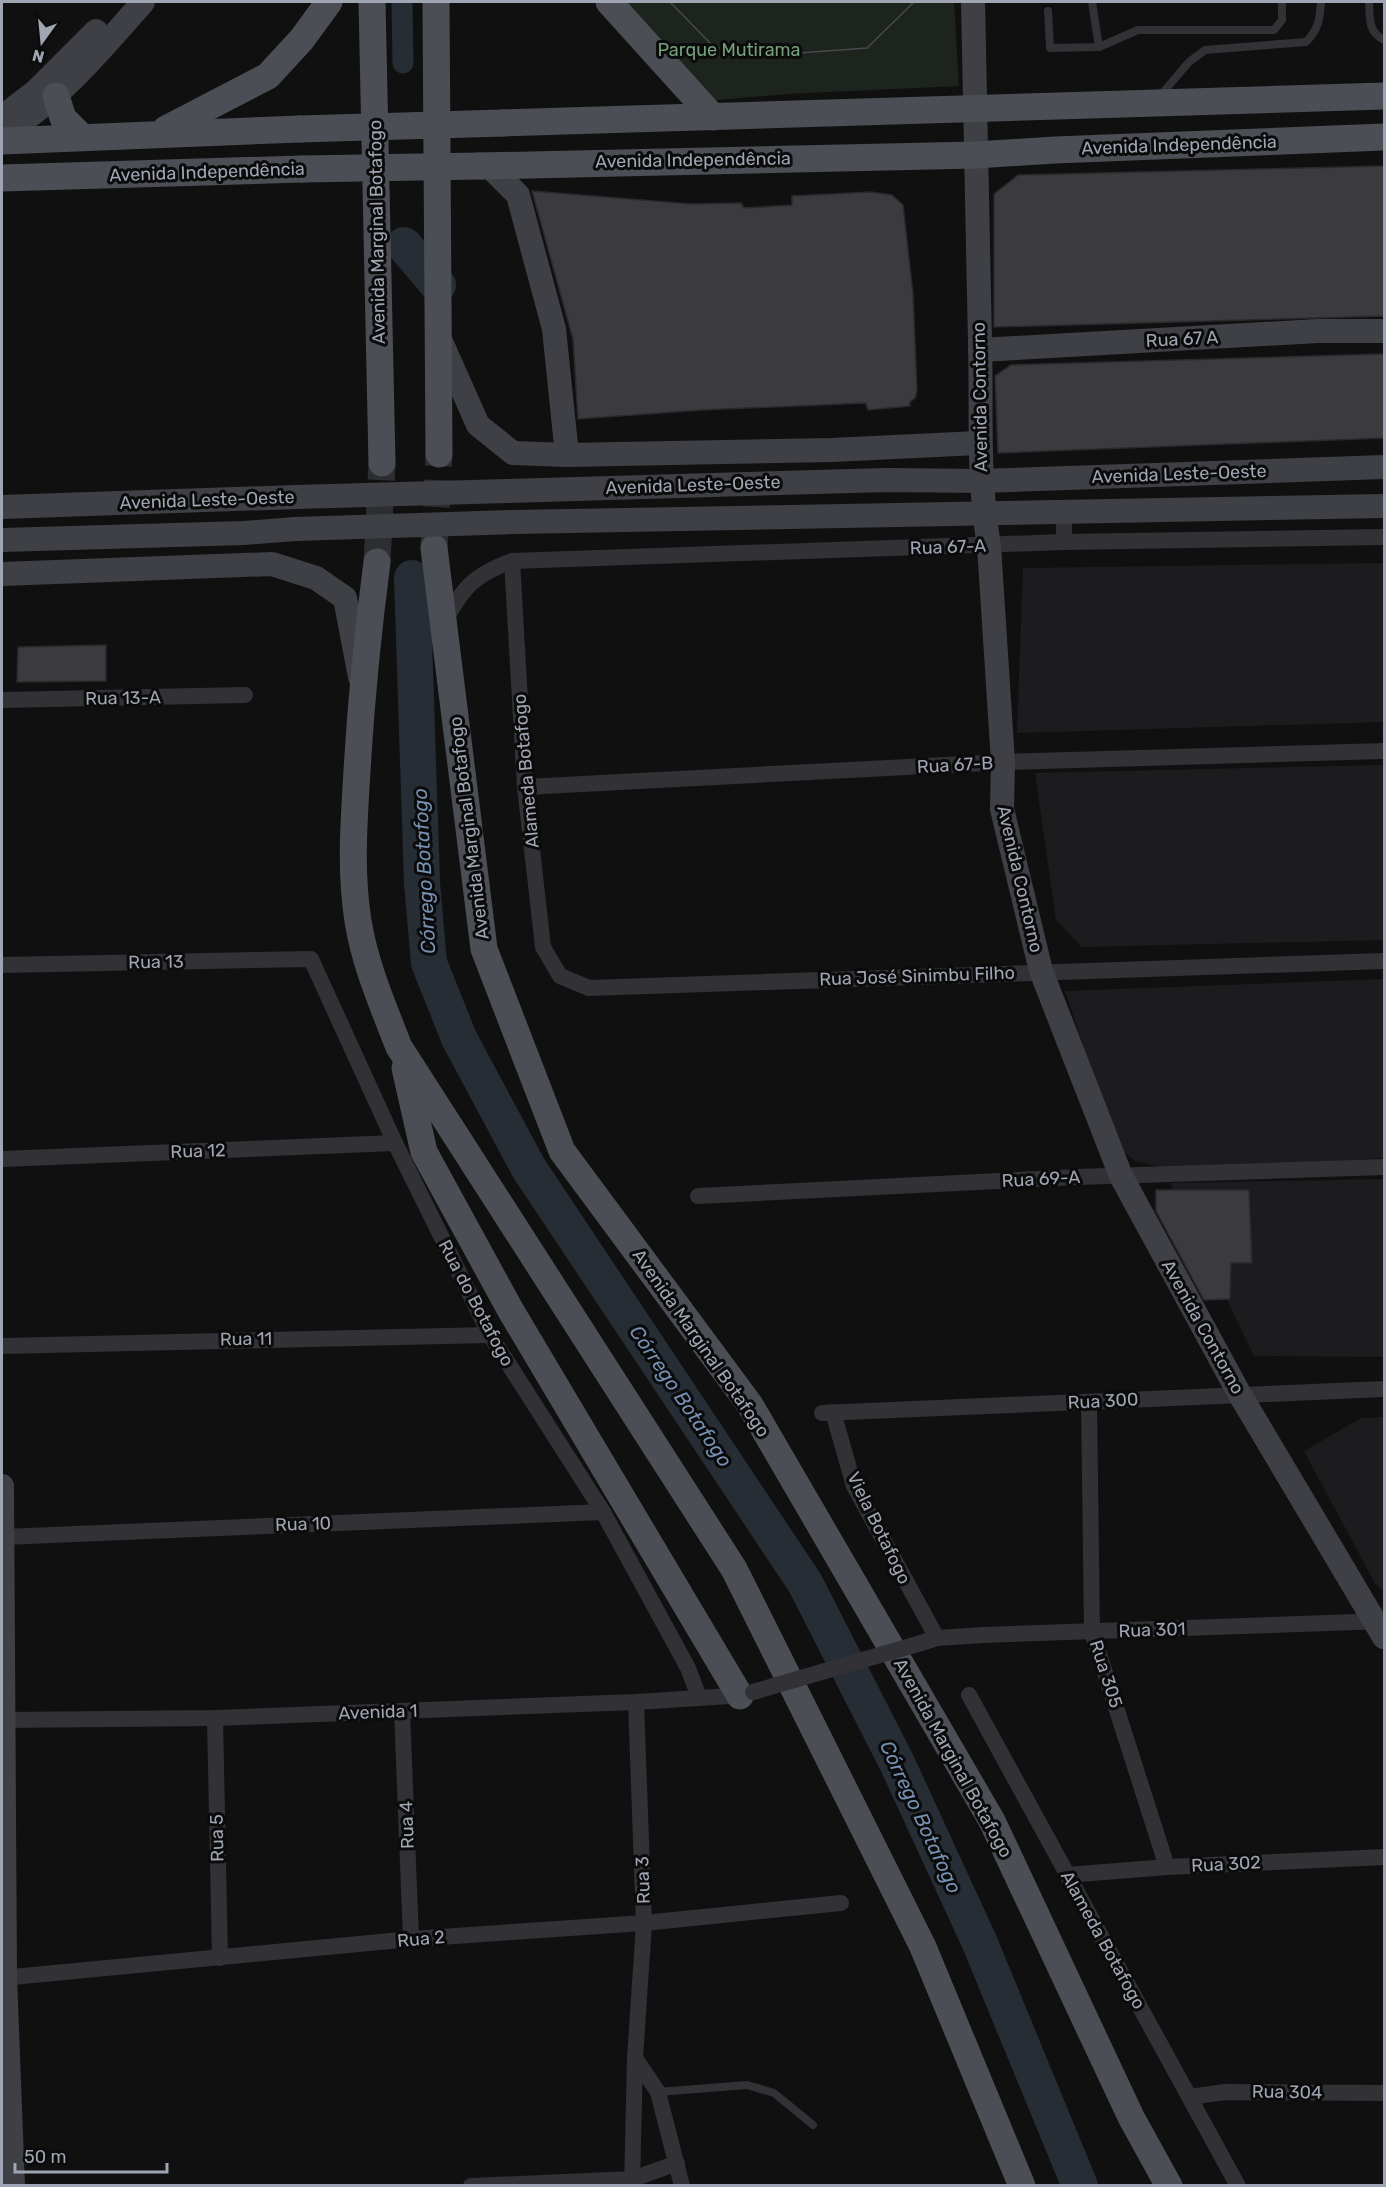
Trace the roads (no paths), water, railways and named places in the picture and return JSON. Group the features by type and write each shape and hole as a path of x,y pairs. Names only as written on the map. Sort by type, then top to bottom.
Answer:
{"main road":[{"path":"2,117 36,91 125,2"},
{"path":"2,134 23,122 56,96 143,2"},
{"path":"155,134 268,76 303,39 329,2"},
{"name":"Avenida Marginal Botafogo","path":"372,2 382,463"},
{"path":"436,2 439,454"},
{"path":"609,2 713,117"},
{"name":"Avenida Contorno","path":"973,2 980,350 978,443 989,546 1003,762 1002,809 1041,971 1121,1176 1239,1393 1381,1626"},
{"path":"56,96 63,117 81,136"},
{"path":"2,141 81,136 975,111 1384,96"},
{"name":"Avenida Independência","path":"2,178 302,169 976,155 1384,138"},
{"path":"484,165 518,195 554,329 567,455"},
{"name":"Rua 67 A","path":"980,350 1318,332 1384,331"},
{"path":"438,334 478,425 513,453 567,455 832,450 978,443"},
{"path":"832,450 887,480"},
{"name":"Avenida Leste-Oeste","path":"2,507 296,496 887,480 981,481 1384,467"},
{"name":"Avenida Leste-Oeste","path":"2,540 514,522 1384,506"},
{"name":"Avenida Marginal Botafogo","path":"435,548 484,949 562,1151 750,1405 992,1821 1131,2116 1169,2186"},
{"path":"377,562 363,692 354,817 353,880 359,924 374,984 399,1047 424,1152 511,1311 747,1694"},
{"path":"4,572 272,564 316,578 345,598 363,692"},
{"path":"399,1047 734,1569 923,1947 1022,2186"},
{"path":"2,1486 3,1978 13,2186"}],"street":[{"path":"1064,513 1064,542"},
{"name":"Rua 67-A","path":"512,561 1064,542 1384,537"},
{"path":"444,624 457,597 472,580 488,570 512,561"},
{"name":"Alameda Botafogo","path":"512,561 525,786 543,946 560,976"},
{"name":"Rua 13-A","path":"2,700 245,695"},
{"name":"Rua 67-B","path":"525,786 1003,762 1384,751"},
{"name":"Rua 13","path":"2,965 311,959"},
{"name":"Rua do Botafogo","path":"311,959 395,1143 490,1335 603,1512 688,1668 699,1697"},
{"name":"Rua José Sinimbu Filho","path":"560,976 590,988 1384,961"},
{"name":"Rua 12","path":"2,1159 395,1143"},
{"name":"Rua 69-A","path":"698,1196 1121,1176 1384,1167"},
{"name":"Rua 11","path":"2,1346 490,1335"},
{"name":"Rua 300","path":"828,1413 1239,1393 1384,1389"},
{"name":"Rua 305","path":"1089,1402 1092,1632 1167,1867"},
{"name":"Viela Botafogo","path":"828,1413 854,1486 929,1641"},
{"name":"Rua 10","path":"2,1537 603,1512"},
{"name":"Rua 301","path":"747,1694 929,1641 1092,1632 1381,1626"},
{"name":"Avenida 1","path":"2,1720 215,1718 636,1702 747,1694"},
{"name":"Alameda Botafogo","path":"969,1695 1238,2186"},
{"name":"Rua 3","path":"632,2182 635,2058 644,1923 636,1702"},
{"name":"Rua 4","path":"402,1711 411,1939"},
{"name":"Rua 5","path":"215,1718 220,1958"},
{"name":"Rua 302","path":"1067,1875 1167,1867 1384,1857"},
{"name":"Rua 2","path":"3,1978 411,1939 644,1923 840,1903"},
{"path":"635,2058 658,2092 682,2186"},
{"name":"Rua 304","path":"1190,2097 1225,2092 1384,2093"},
{"path":"471,2186 632,2182 677,2163"}],"lane":[{"path":"1092,2 1099,47"},
{"path":"1048,12 1050,48 1099,47 1138,30 1274,30 1282,20 1282,2"},
{"path":"1155,103 1189,62 1205,50 1306,42 1314,34 1320,19 1321,2"},
{"path":"1369,2 1371,28 1377,37 1384,40"},
{"path":"658,2092 747,2085 774,2093 813,2125"}],"waterway":[{"path":"402,2 403,63"},
{"path":"404,245 438,285"},
{"name":"Córrego Botafogo","path":"412,578 422,883 429,963 459,1038 528,1167 805,1583 897,1763 979,1941 1080,2186"}],"tunnel":[{"path":"434,548 439,454"},
{"path":"377,562 382,463"}],"tram line":[{"path":"670,2 714,47 760,56 867,48 914,2"}],"park label":[{"name":"Parque Mutirama","path":"729,50"}]}
